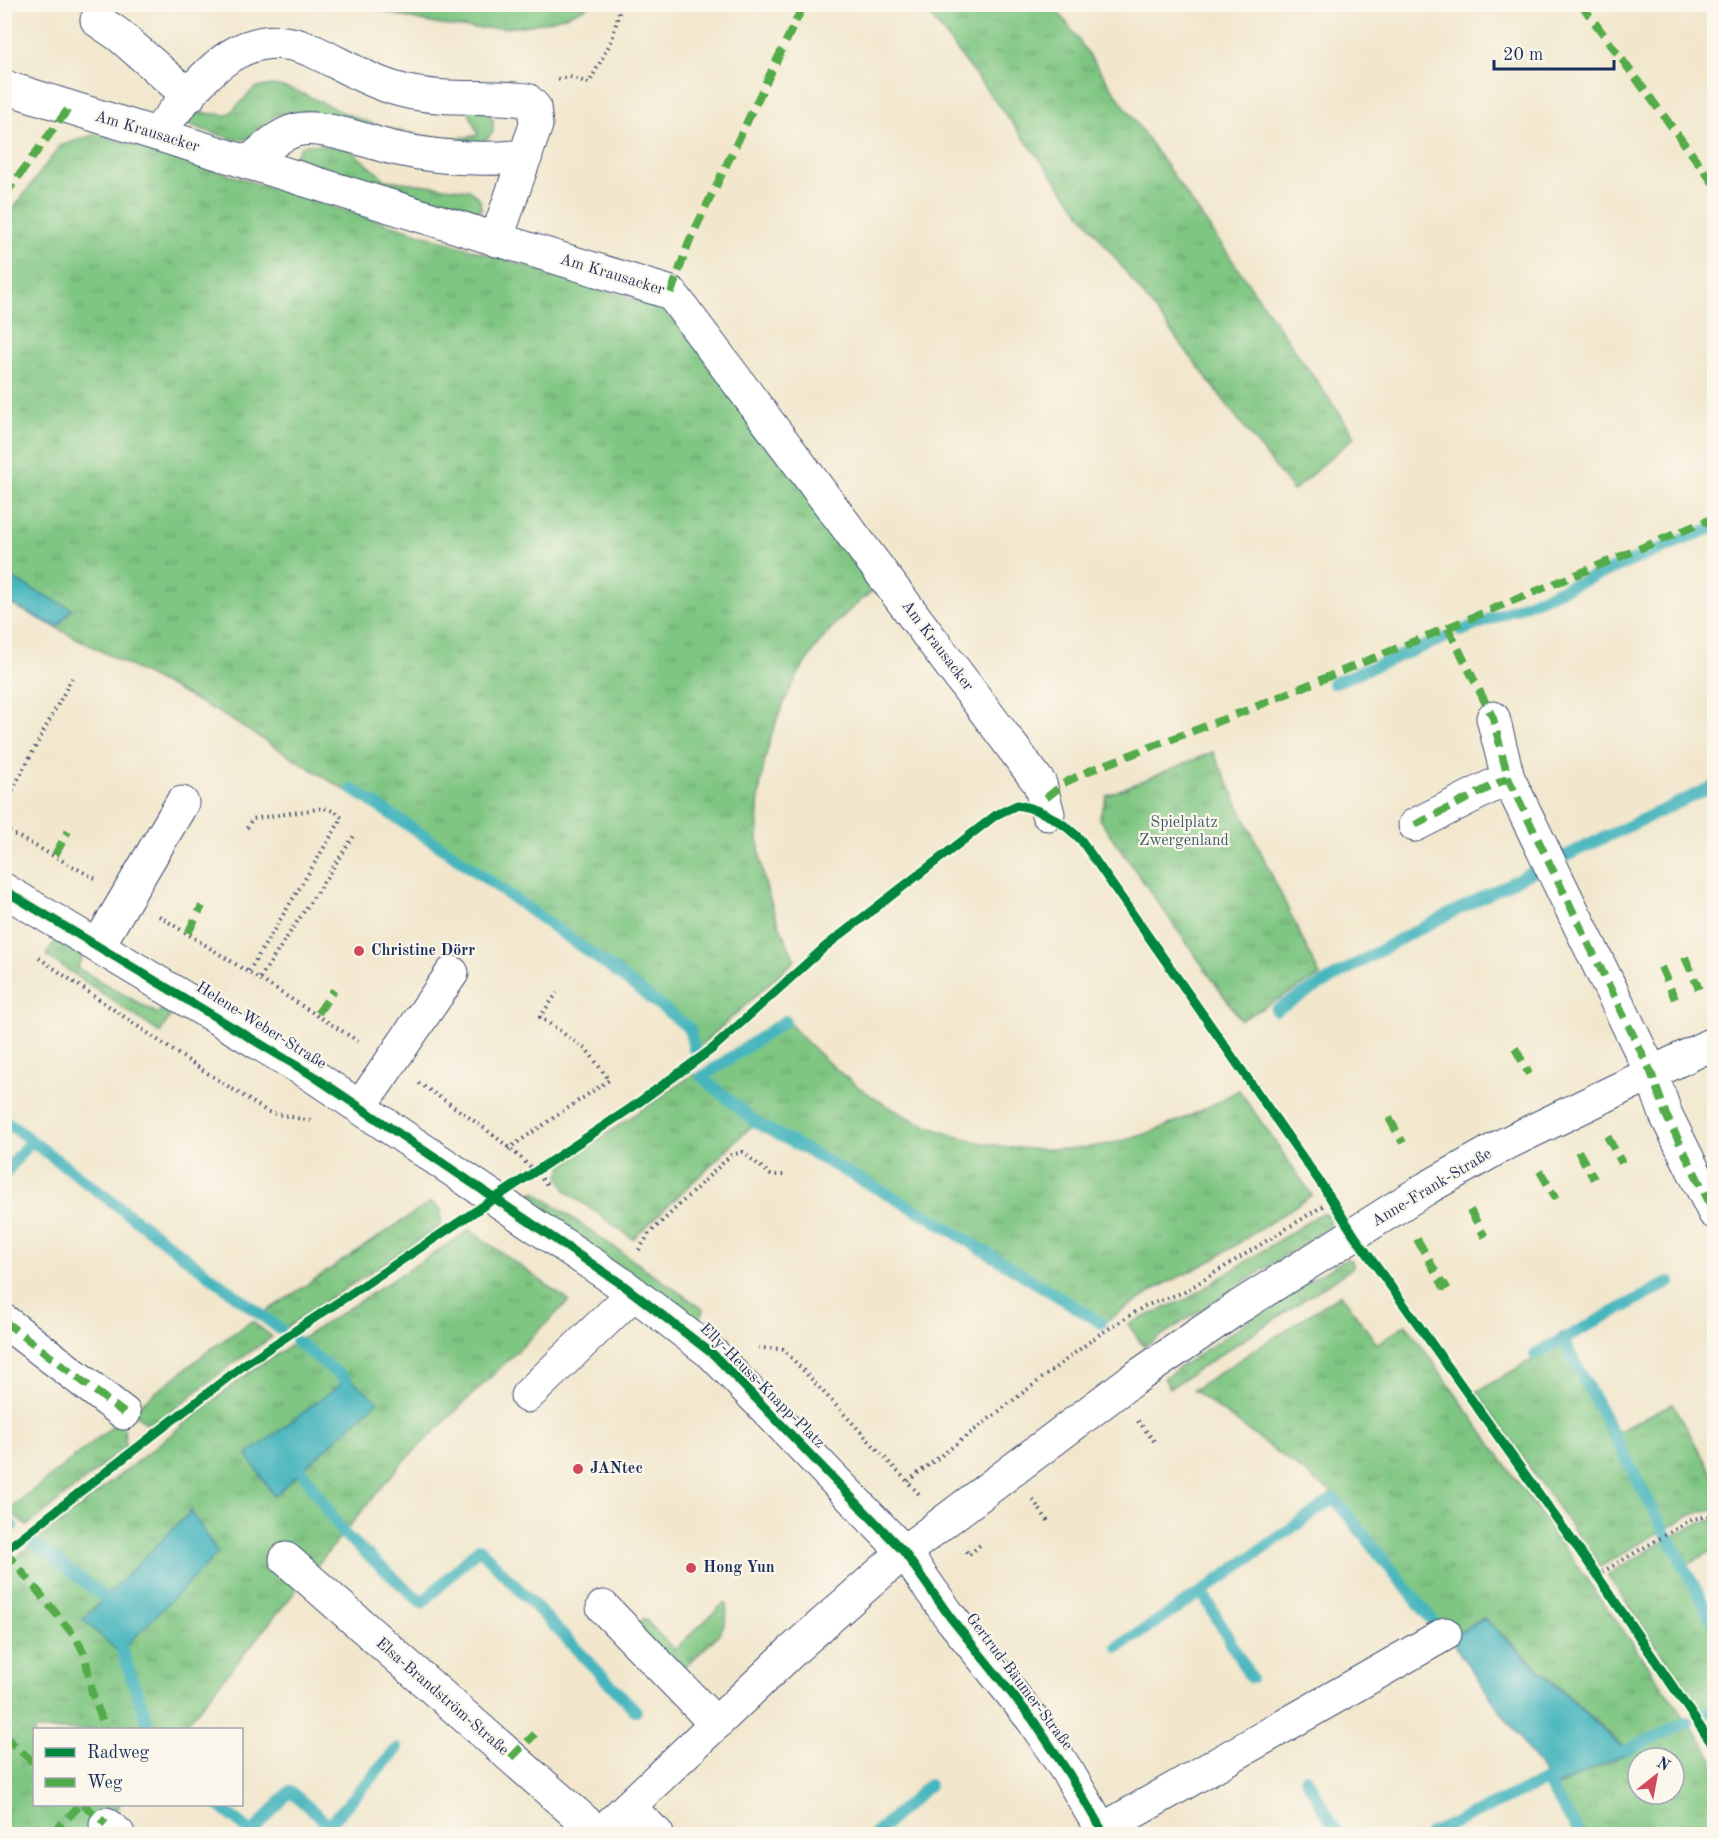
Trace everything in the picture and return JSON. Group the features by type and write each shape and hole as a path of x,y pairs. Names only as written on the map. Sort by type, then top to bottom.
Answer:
{"street":[{"path":"97,20 119,35 189,96"},
{"path":"156,134 226,57 244,47 266,42 310,50 375,82 406,92 460,97 515,98 534,106 536,124 496,240"},
{"name":"Am Krausacker","path":"4,87 671,293 1040,784 1048,814"},
{"path":"248,163 278,138 303,129 329,132 432,155 492,160 526,156"},
{"path":"1493,718 1508,778 1651,1072 1666,1115 1714,1212"},
{"path":"1415,825 1508,778"},
{"path":"99,944 182,803"},
{"name":"Helene-Weber-Straße","path":"5,892 99,944 352,1101 495,1199"},
{"path":"352,1101 442,970"},
{"name":"Anne-Frank-Straße","path":"943,1522 1132,1380 1240,1306 1427,1188 1503,1145 1714,1043"},
{"name":"Elly-Heuss-Knapp-Platz","path":"495,1199 634,1293 714,1356 904,1552"},
{"path":"527,1396 634,1293"},
{"path":"4,1321 124,1413"},
{"path":"904,1552 943,1522"},
{"name":"Elsa-Brandström-Straße","path":"286,1559 600,1834 904,1552"},
{"name":"Gertrud-Bäumer-Straße","path":"904,1552 950,1617 1033,1720 1103,1832 1445,1634"},
{"path":"603,1607 716,1724"},
{"path":"628,1807 657,1834"}],"path":[{"path":"531,103 557,79 570,77 588,82 612,40 621,4"},
{"path":"4,806 72,678"},
{"path":"247,828 252,819 324,808 336,812 342,818 249,971"},
{"path":"4,829 127,898 249,971 382,1058 508,1149 536,1172 551,1190"},
{"path":"260,978 354,836"},
{"path":"36,956 175,1052 268,1112 312,1121"},
{"path":"508,1149 609,1080 587,1050 540,1017 557,993"},
{"path":"639,1250 649,1234 731,1155 743,1152 771,1175 784,1175"},
{"path":"909,1481 1097,1336 1145,1306 1184,1292 1332,1201"},
{"path":"629,1244 648,1257"},
{"path":"756,1348 783,1349 909,1481 969,1555 985,1541"},
{"path":"1129,1428 1146,1415"},
{"path":"1138,1421 1154,1441"},
{"path":"1025,1506 1043,1493"},
{"path":"1034,1500 1048,1521"},
{"path":"1597,1575 1693,1520 1714,1515"}],"green space":[{"path":"367,5 591,5 537,24 508,28 479,28 422,21"},
{"path":"922,5 1054,5 1355,436 1293,491"},
{"path":"272,85 299,92 373,124 427,136 462,138 478,135 467,107 487,111 493,120 493,132 483,143 427,145 304,111 276,115 247,139 236,140 188,125 191,112 228,115 255,88"},
{"path":"96,134 672,311 877,587 836,623 806,662 777,719 761,780 758,812 763,874 781,929 795,960 697,1049 693,1028 569,934 398,815 354,787 350,793 220,713 5,601 5,220 60,146"},
{"path":"309,144 349,149 386,180 469,190 480,199 481,210 476,214 293,158 302,146"},
{"name":"Spielplatz Zwergenland","path":"1213,752 1320,976 1241,1020 1099,819 1107,795"},
{"path":"55,941 83,956 77,968 158,1014 164,1005 173,1011 160,1033 46,955"},
{"path":"789,1023 845,1076 875,1098 907,1117 977,1142 1015,1148 1082,1148 1126,1140 1176,1122 1239,1090 1312,1195 1211,1261 1157,1288 1104,1322 903,1199 758,1120 633,1239 566,1191 559,1175 563,1164 694,1074 701,1080"},
{"path":"535,1192 703,1309 701,1318 695,1321 527,1202 530,1193"},
{"path":"431,1202 441,1210 441,1226 284,1329 264,1313"},
{"path":"1320,1214 1326,1214 1329,1217 1329,1227 1144,1347 1128,1324 1189,1298"},
{"path":"470,1230 569,1301 399,1466 183,1728 33,1728 33,1806 119,1806 97,1834 5,1834 5,1566 251,1371"},
{"path":"1346,1259 1352,1260 1353,1266 1348,1271 1170,1388 1164,1378 1292,1291"},
{"path":"1341,1294 1377,1344 1406,1324 1714,1759 1714,1834 1584,1834 1555,1788 1626,1753 1626,1806 1686,1806 1686,1746 1626,1746 1626,1749 1484,1618 1449,1638 1331,1492 1193,1390"},
{"path":"252,1321 272,1337 228,1367 151,1427 132,1411 212,1348"},
{"path":"1561,1343 1661,1531 1600,1567 1476,1392"},
{"path":"1673,1403 1714,1478 1714,1509 1690,1515 1667,1528 1615,1433"},
{"path":"117,1423 124,1428 126,1447 27,1526 8,1510"},
{"path":"1714,1520 1714,1550 1686,1565 1672,1537 1698,1524"},
{"path":"1666,1540 1714,1631 1714,1706 1703,1712 1607,1575"},
{"path":"725,1602 727,1612 720,1632 704,1650 678,1672 635,1627 644,1618 674,1650"}],"water":[{"path":"5,575 72,609 57,627 5,601"},
{"path":"349,1378 378,1401 274,1496 247,1455"},
{"path":"191,1511 218,1553 119,1653 83,1619"},
{"path":"1484,1619 1626,1751 1626,1754 1554,1787 1449,1638"}],"waterway":[{"path":"1461,631 1714,527"},
{"path":"1333,683 1444,638"},
{"path":"1561,858 1714,786"},
{"path":"352,789 449,852 607,965 689,1028 694,1049"},
{"path":"1276,1010 1402,938 1534,871"},
{"path":"785,1021 702,1077 755,1122 931,1218 1101,1323"},
{"path":"4,1120 280,1329"},
{"path":"4,1175 31,1140"},
{"path":"1535,1354 1670,1282"},
{"path":"1562,1338 1666,1534"},
{"path":"296,1341 346,1380"},
{"path":"302,1471 343,1533 422,1603 479,1548 636,1711"},
{"path":"1118,1647 1202,1592 1334,1498 1436,1625"},
{"path":"4,1521 12,1526"},
{"path":"1669,1538 1714,1624"},
{"path":"34,1543 104,1597"},
{"path":"1202,1592 1251,1678"},
{"path":"122,1650 149,1728"},
{"path":"1705,1714 1714,1710"},
{"path":"1636,1746 1688,1722"},
{"path":"219,1806 252,1833 290,1791 329,1825 397,1749"},
{"path":"1306,1778 1338,1834"},
{"path":"1430,1834 1549,1779"},
{"path":"1546,1781 1580,1834"},
{"path":"875,1834 929,1785"}],"marked path":[{"path":"671,293 689,242 804,4"},
{"path":"1581,4 1714,184"},
{"path":"4,196 69,108"},
{"path":"1046,798 1066,782 1091,770 1245,711 1714,518"},
{"path":"1448,628 1493,718 1508,778 1651,1072 1666,1115 1714,1212"},
{"path":"1415,825 1508,778"},
{"path":"55,855 68,831"},
{"path":"188,933 202,906"},
{"path":"1685,957 1699,989"},
{"path":"1661,967 1675,999"},
{"path":"318,1013 334,990"},
{"path":"1515,1048 1529,1074"},
{"path":"1389,1118 1403,1143"},
{"path":"1607,1136 1622,1163"},
{"path":"1578,1151 1594,1179"},
{"path":"1540,1171 1556,1199"},
{"path":"1470,1210 1485,1237"},
{"path":"1417,1239 1444,1287 1455,1280"},
{"path":"4,1321 124,1413"},
{"path":"5,1551 77,1639 85,1655 92,1693 105,1728"},
{"path":"511,1758 535,1734"},
{"path":"4,1736 33,1762"},
{"path":"52,1834 79,1806"},
{"path":"85,1806 106,1824"}],"cycle path":[{"path":"4,1551 245,1364 631,1108 712,1049 826,946 996,815 1017,805 1052,817 1081,840 1324,1188 1354,1235 1597,1575 1714,1747"},
{"path":"4,890 312,1075 623,1285 714,1355 904,1552 950,1617 1033,1720 1069,1774 1104,1834"}],"place":[{"name":"Christine Dörr","path":"359,951"},
{"name":"JANtec","path":"578,1469"},
{"name":"Hong Yun","path":"691,1568"}]}
